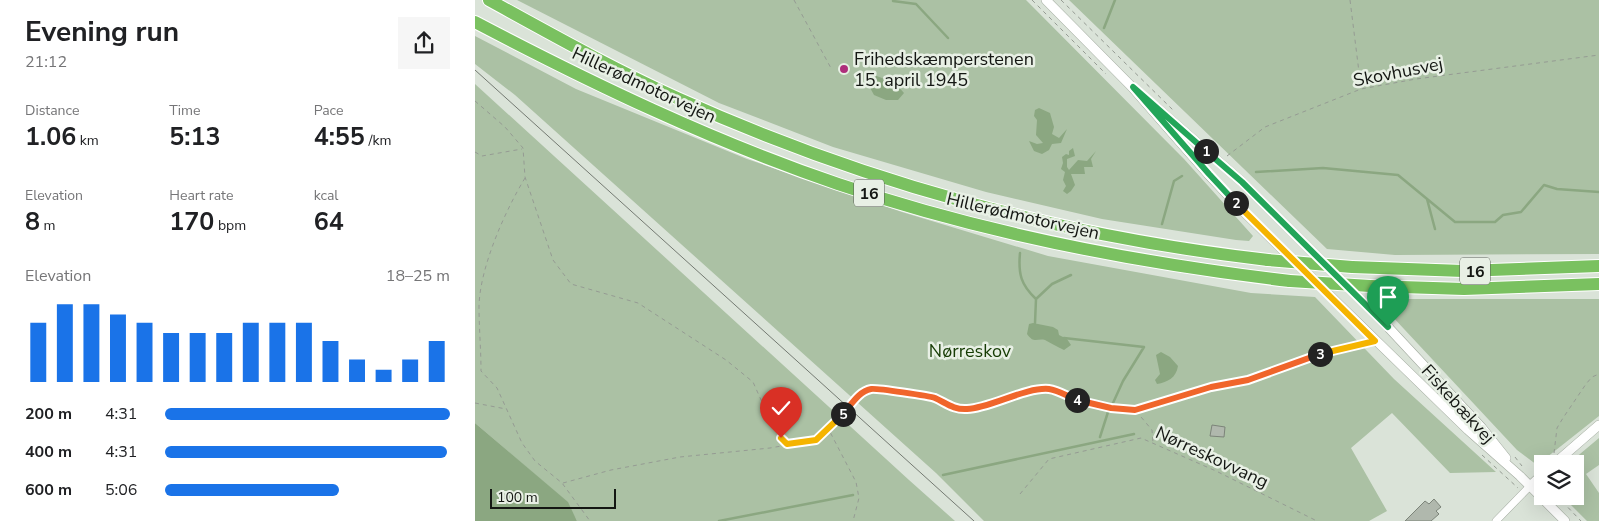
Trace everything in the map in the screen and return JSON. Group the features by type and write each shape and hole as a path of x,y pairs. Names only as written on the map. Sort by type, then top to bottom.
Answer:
{"highway":[{"name":"Hillerødmotorvejen","path":"489,0 567,43 676,98 761,134 846,166 974,205 1061,227 1171,247 1269,260 1352,267 1463,271 1599,266"},
{"name":"Hillerødmotorvejen","path":"475,22 663,116 750,151 839,184 977,225 1059,245 1166,265 1290,280 1370,286 1464,289 1599,284"}],"street":[{"name":"Fiskebækvej","path":"1046,0 1133,87 1220,163 1388,327 1482,428 1520,476"},
{"name":"Fiskebækvej","path":"1133,87 1209,174 1375,341 1467,430 1520,476 1565,521"},
{"path":"1559,455 1599,425"},
{"path":"1496,521 1534,482"}],"path":[{"path":"794,0 832,70"},
{"path":"1350,0 1361,89"},
{"name":"Skovhusvej","path":"1220,163 1241,144 1265,127 1361,89 1416,79 1599,56"},
{"path":"475,101 505,126 523,148 525,177 553,260 571,284 638,303 726,360 753,382 770,420 787,444"},
{"path":"475,152 482,156 523,148"},
{"path":"525,177 503,218 482,281 479,305 481,371 497,388 522,443 535,461 562,483 589,521"},
{"path":"562,483 611,470 680,458 816,440 833,425 862,393 872,388 935,398 949,407 967,409 1049,389 1085,403 1135,410 1211,387 1248,380 1313,356 1375,341"},
{"path":"1554,455 1555,441 1560,423 1586,384 1592,377 1599,374"},
{"path":"475,402 506,410"},
{"path":"1135,410 1152,430 1153,444"},
{"path":"833,425 830,432 855,482 859,498 853,521"},
{"name":"Nørreskovvang","path":"1020,494 1049,459 1141,438 1216,471 1317,521"},
{"path":"1566,505 1581,521"}],"green space":[{"path":"517,0 1026,0 1184,159 1253,236 1249,241 1236,240 1102,219 986,192 833,147 719,103"},
{"path":"1069,0 1599,0 1599,254 1395,255 1327,249"},
{"name":"Nørreskov","path":"475,36 576,89 747,159 902,212 1048,256 1251,293 1315,297 1394,379 1496,472 1450,473 1392,413 1351,448 1387,511 1369,521 984,521 936,473 515,95 475,64"},
{"path":"475,84 955,521 577,521 567,502 475,423"},
{"path":"1376,299 1599,299 1599,416 1550,455 1534,455 1534,463 1517,450"},
{"path":"1599,438 1599,465 1586,474 1599,493 1599,521 1587,521 1571,505 1584,505 1584,455 1579,455"}],"shaded area":[{"path":"874,75 895,83 904,93 898,100 886,100 874,95 868,84"},
{"path":"1039,108 1050,113 1054,127 1052,134 1059,138 1067,129 1061,143 1052,144 1049,150 1042,154 1034,151 1029,141 1037,144 1043,143 1036,135 1037,120 1034,116 1035,110"},
{"path":"1073,148 1075,156 1067,159 1069,170 1078,160 1087,161 1096,151 1091,159 1093,167 1084,167 1085,174 1071,174 1075,185 1067,194 1063,191 1066,186 1063,180 1065,172 1061,169 1062,157 1066,154 1069,155 1069,151"},
{"path":"1029,324 1053,327 1071,345 1064,350 1045,340 1032,339 1027,334"},
{"path":"1161,352 1170,357 1178,366 1171,379 1157,384 1155,380 1160,374 1156,355"},
{"path":"475,423 568,502 577,521 475,521"}],"building":[{"path":"1212,425 1225,427 1224,437 1210,436"},
{"path":"1434,499 1441,507 1436,511 1439,514 1431,521 1405,521 1425,501 1429,504"}],"waterway":[{"path":"1104,28 1115,0"},
{"path":"893,1 916,4 948,38"},
{"path":"1256,172 1323,168 1398,175 1455,222 1495,222 1503,215 1521,212 1544,185 1557,189 1599,192"},
{"path":"1162,224 1174,181 1182,176"},
{"path":"1427,199 1435,229"},
{"path":"1020,253 1020,273 1022,279 1027,289 1036,299"},
{"path":"1035,323 1036,299 1052,284 1071,275"},
{"path":"1064,338 1144,347 1123,381 1113,403"},
{"path":"1100,437 1108,412"},
{"path":"943,475 1134,434"},
{"path":"719,521 853,495"}],"tram line":[{"path":"475,70 974,521"}],"place":[{"name":"Frihedskæmperstenen 15. april 1945","path":"844,69"}],"route":[{"path":"781,438 787,444 816,440 833,425 862,393 872,388 935,398 949,407 967,409 1049,389 1085,403 1135,410 1211,387 1248,380 1313,356 1375,341 1245,212 1133,87 1242,182 1388,327"}]}
